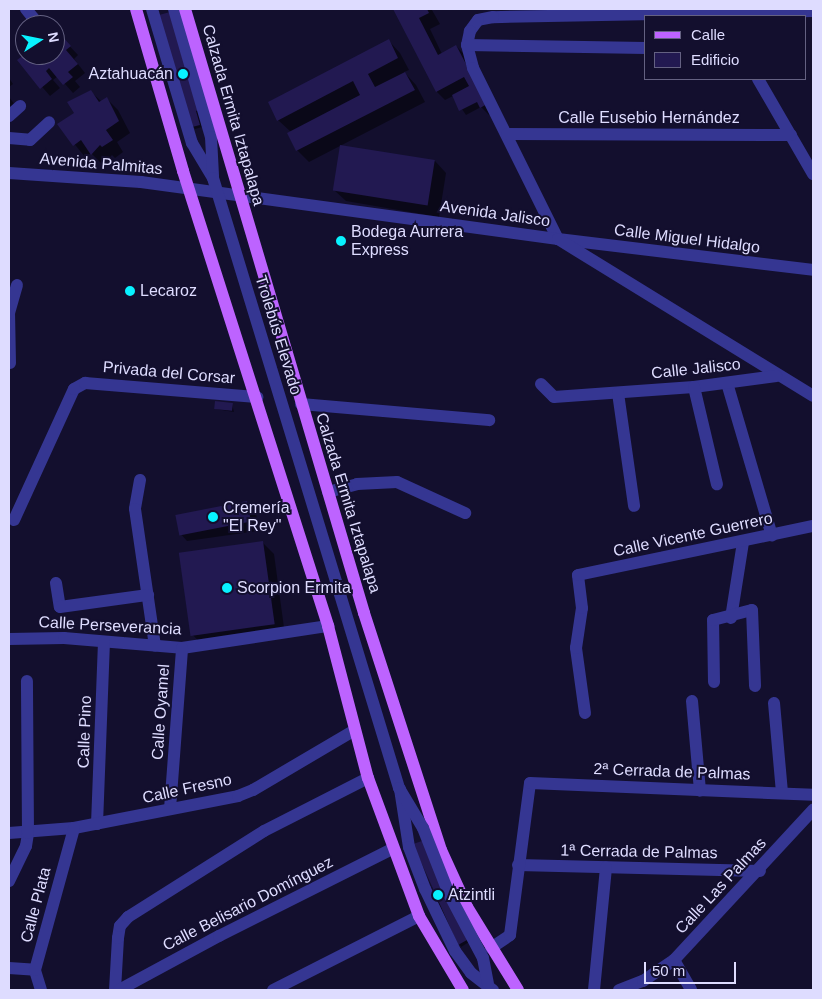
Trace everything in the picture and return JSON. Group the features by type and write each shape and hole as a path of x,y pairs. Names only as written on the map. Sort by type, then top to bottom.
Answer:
{"main road":[{"path":"136,9 190,190 328,626 368,778 392,849 420,916 463,990"},
{"name":"Calzada Ermita Iztapalapa","path":"185,9 301,404 441,850 467,907 518,990"}],"street":[{"name":"Trolebús Elevado","path":"152,9 192,143 213,178 399,788 409,847 424,889 455,951 471,973 491,987"},
{"name":"Trolebús Elevado","path":"174,9 211,137 213,178"},
{"path":"558,239 473,68 468,45 470,31 478,20 553,12 722,15 813,11"},
{"path":"468,45 644,48"},
{"path":"759,80 813,174"},
{"path":"9,116 20,106"},
{"path":"9,138 30,140 49,122"},
{"name":"Calle Eusebio Hernández","path":"507,134 791,135"},
{"name":"Avenida Palmitas","path":"9,173 141,182 190,190"},
{"name":"Avenida Jalisco","path":"190,190 558,239 776,376 813,396"},
{"name":"Calle Miguel Hidalgo","path":"558,239 813,270"},
{"path":"10,363 9,313 17,285"},
{"name":"Calle Jalisco","path":"541,384 554,397 727,383 776,376"},
{"name":"Privada del Corsar","path":"14,520 74,389 85,383 257,398"},
{"path":"727,383 772,536"},
{"path":"694,386 717,484"},
{"path":"618,393 634,506"},
{"path":"301,404 489,420"},
{"path":"140,480 134,509 155,646"},
{"path":"328,492 357,484 397,482 465,513"},
{"name":"Calle Vicente Guerrero","path":"585,713 576,648 582,608 578,575 813,526"},
{"path":"732,618 743,542"},
{"path":"56,582 60,607 148,596"},
{"path":"714,682 713,620 732,618 752,610 755,686"},
{"name":"Calle Perseverancia","path":"9,640 64,638 182,648 328,626"},
{"name":"Calle Pino","path":"97,824 104,642"},
{"name":"Calle Oyamel","path":"170,809 182,648"},
{"path":"9,881 26,846 28,833 27,681"},
{"path":"692,700 700,791"},
{"path":"774,703 782,792"},
{"name":"Calle Fresno","path":"9,833 28,833 97,824 254,790 356,730"},
{"path":"117,990 120,926 162,893 264,831 368,778"},
{"name":"2ª Cerrada de Palmas","path":"518,865 530,783 813,794"},
{"name":"Trolebús Elevado","path":"399,788 423,828 449,894 483,958 491,987"},
{"name":"Calle Las Palmas","path":"620,990 643,981 674,960 813,813"},
{"name":"Calle Plata","path":"35,970 74,828"},
{"name":"Calle Belisario Domínguez","path":"117,990 219,936 392,849"},
{"path":"491,948 510,935 518,865"},
{"name":"1ª Cerrada de Palmas","path":"518,865 760,870"},
{"path":"594,990 606,868"},
{"path":"273,990 420,916"},
{"path":"674,960 690,990"},
{"path":"9,968 35,970 41,990"}],"building":[{"path":"393,9 427,9 429,13 419,18 438,55 456,45 487,104 480,108 477,102 459,111 452,95 469,86 464,77 436,92"},
{"path":"170,12 199,110 196,111 200,125 192,127 159,15"},
{"path":"65,39 71,46 66,50 78,64 68,72 73,77 63,85 49,68 46,71 52,79 40,89 21,65 65,65"},
{"path":"389,39 398,58 368,74 375,87 405,72 415,90 296,151 287,133 360,95 353,81 277,121 268,102"},
{"path":"91,90 99,102 107,97 119,121 106,130 113,140 102,147 100,145 91,155 81,140 73,146 57,124 74,113 67,102"},
{"path":"340,145 435,160 428,205 333,190"},
{"path":"215,401 233,403 232,411 214,409"},
{"name":"Cremería \"El Rey\"","path":"247,501 251,522 179,536 175,515"},
{"name":"Scorpion Ermita","path":"263,541 275,624 191,636 179,553"},
{"path":"425,840 467,940 458,945 413,844"}],"place":[{"name":"Aztahuacán","path":"183,74"},
{"name":"Bodega Aurrera Express","path":"341,241"},
{"name":"Lecaroz","path":"130,291"},
{"name":"Cremería \"El Rey\"","path":"213,517"},
{"name":"Scorpion Ermita","path":"227,588"},
{"name":"Atzintli","path":"438,895"}]}
